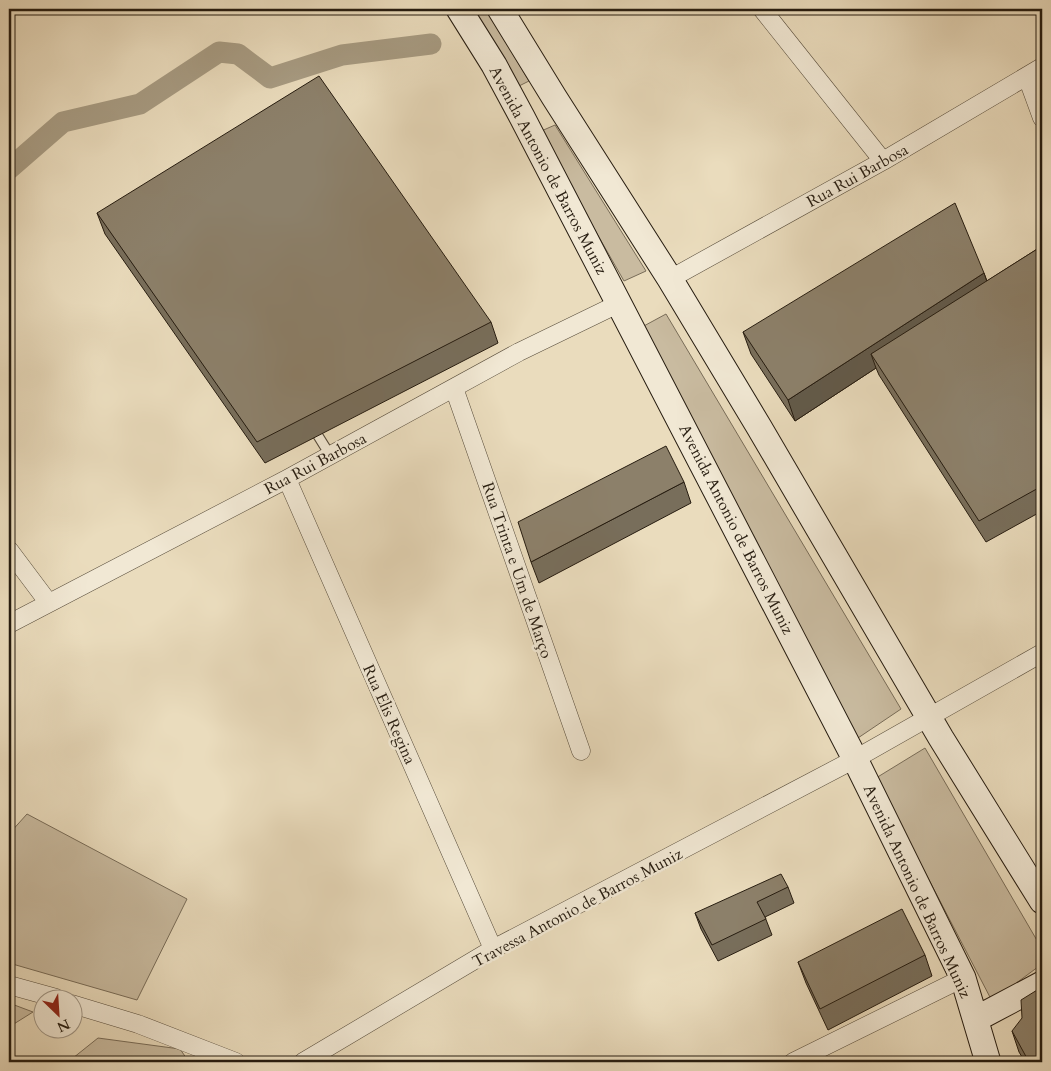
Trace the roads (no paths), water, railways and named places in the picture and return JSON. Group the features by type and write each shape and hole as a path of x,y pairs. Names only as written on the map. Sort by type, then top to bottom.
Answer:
{"main road":[{"name":"Avenida Antonio de Barros Muniz","path":"459,9 494,65 522,117 856,759 962,978 988,1062"},
{"path":"500,9 670,280 759,427 929,718 1042,901"},
{"path":"522,117 554,97"},
{"path":"976,1019 1042,984"}],"street":[{"path":"762,9 883,161"},
{"name":"Rua Rui Barbosa","path":"670,280 883,161 1042,67"},
{"path":"1027,77 1042,118"},
{"name":"Rua Rui Barbosa","path":"9,624 287,479 519,352 620,303"},
{"name":"Rua Trinta e Um de Março","path":"454,388 581,752"},
{"name":"Rua Elis Regina","path":"287,479 493,949"},
{"path":"9,550 48,602"},
{"name":"Travessa Antonio de Barros Muniz","path":"303,1062 493,949 856,759 1042,653"},
{"path":"793,1062 962,978"},
{"path":"9,985 32,991"},
{"path":"82,1007 138,1024 236,1062"}],"lane":[{"path":"309,422 330,455"}],"waterway":[{"path":"9,169 63,122 140,104 219,52 238,54 270,78 342,55 431,44"}]}
